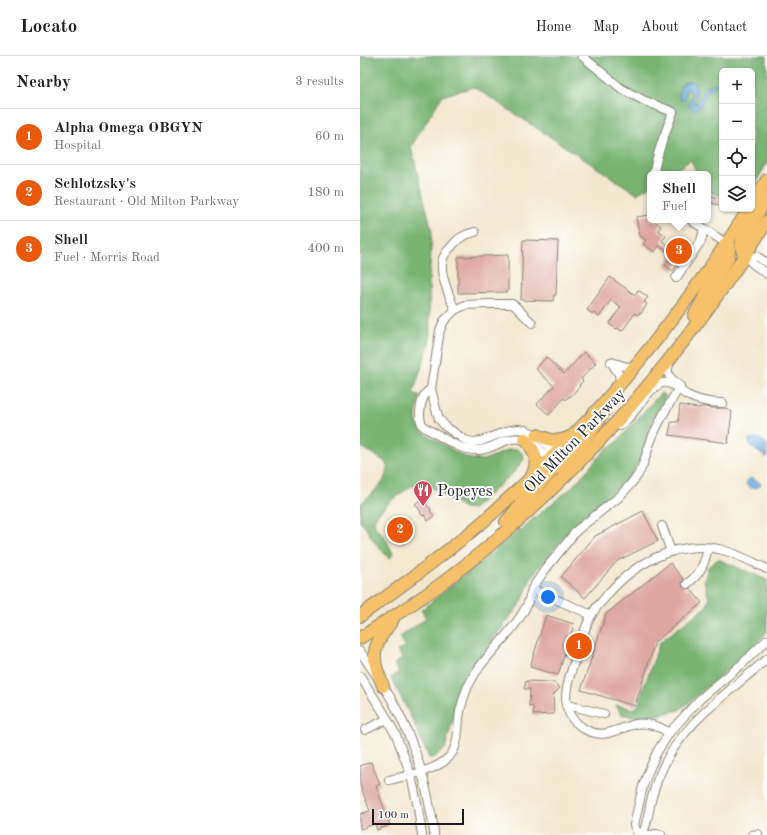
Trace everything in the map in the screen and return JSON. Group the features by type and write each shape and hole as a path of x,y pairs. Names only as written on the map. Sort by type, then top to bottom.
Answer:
{"highway":[{"path":"755,199 767,180"},
{"path":"745,255 741,246 742,240 767,198"},
{"name":"Old Milton Parkway","path":"360,638 422,598 495,540 560,465 573,436 635,366 680,309 747,212"},
{"name":"Old Milton Parkway","path":"360,616 439,557 485,520 532,477 560,465 602,437 625,412 687,336 745,255 767,221"},
{"path":"687,336 695,314 728,258 728,249 726,244"},
{"path":"560,465 593,429 607,407 617,387"},
{"path":"536,435 549,440 557,441 573,436"},
{"path":"525,440 535,454 536,465 532,477"},
{"path":"383,686 376,666 375,651 381,637 397,614"}],"street":[{"path":"582,56 622,89 645,101 673,112 659,152 654,171"},
{"path":"695,223 745,255 753,264 767,274"},
{"path":"676,278 702,241 704,229"},
{"path":"455,310 443,276 443,258 447,251 460,237 475,232"},
{"path":"745,255 758,257 767,263"},
{"path":"532,323 512,304 465,305 455,310 444,321 440,330 431,389 439,419 446,427 465,440 473,442 481,441 510,430 525,430 536,435 560,465"},
{"path":"674,353 667,372 679,388 689,396 701,401 723,403"},
{"path":"617,387 619,374 611,362 627,367 635,366"},
{"path":"602,437 622,424 654,387 660,383 666,382 679,388"},
{"path":"389,780 423,772 449,758 456,747 460,712 465,694 485,658 512,628 526,606 532,590 544,571 578,530 619,496 638,475 653,435 679,388"},
{"path":"431,389 424,396 420,414 421,421 429,430 466,449 478,450 489,448 506,440 516,438 525,440 532,442 560,465"},
{"path":"662,526 671,552"},
{"path":"669,733 663,728 636,724 604,734 595,733 578,725 571,717 566,705 567,688 592,615 609,592 628,574 648,560 684,548 702,547 720,549 767,569"},
{"path":"687,584 701,570 705,562 708,548"},
{"path":"532,590 592,615"},
{"path":"638,835 634,825 643,786 654,758 669,733 700,699 742,664 767,640"},
{"path":"360,651 392,701 407,730 423,772 429,799 434,835"},
{"path":"642,835 646,826 652,794 660,773 679,741 696,721 767,659"},
{"path":"360,676 396,735 411,775 422,835"},
{"path":"566,705 604,714"},
{"path":"365,730 387,719"},
{"path":"649,835 661,835"}],"green space":[{"path":"360,56 767,56 767,163 755,184 755,68 719,68 719,195 711,193 711,171 696,171 691,160 674,171 647,171 647,188 637,194 474,87 442,96 411,147 432,231 429,283 430,341 413,393 420,396 416,417 418,425 424,433 470,459 484,460 508,450 517,449 523,454 524,459 515,471 473,509 464,508 428,485 420,484 410,487 392,500 377,515 374,521 376,528 385,537 393,554 390,558 378,547 360,522 360,504 383,482 388,469 385,462 360,446"},
{"path":"661,393 666,396 650,425 640,459 630,477 566,534 531,578 522,601 481,656 459,697 445,749 435,757 429,758 413,721 391,678 399,672 394,664 402,658 397,651 406,646 399,638 426,618 421,610 570,489 608,447 615,444"},
{"path":"718,559 767,580 767,632 748,652 679,710 657,715 634,717 621,714 616,705 635,709 639,704 660,642 707,606 709,599 704,580 708,567"}],"water":[{"path":"690,81 695,83 696,92 694,103 696,104 704,89 711,85 718,84 707,92 702,104 695,110 689,105 692,92 687,89 685,91 685,99 681,101 679,98 680,87 684,83"},
{"path":"755,438 761,439 767,444 767,458 752,448 748,440"},
{"path":"751,478 759,482 761,484 760,486 751,488 747,486 746,484 748,480"}],"building":[{"path":"711,196 719,198 719,205 711,203"},
{"path":"647,215 647,223 657,223 661,226 658,230 666,236 662,241 675,250 682,240 690,246 673,271 665,265 672,255 659,246 655,252 643,244 646,240 640,236 636,217"},
{"path":"523,240 558,241 556,295 554,295 553,301 521,300"},
{"path":"508,255 508,292 458,293 458,257"},
{"path":"610,277 635,295 638,290 648,297 644,302 647,304 641,314 640,313 638,315 635,313 622,331 609,324 621,307 611,300 599,317 587,310"},
{"path":"584,352 596,363 581,379 583,381 579,385 580,386 566,400 564,398 549,415 537,404 554,386 536,369 546,357 564,374"},
{"path":"680,405 697,408 725,408 732,412 728,443 669,435 671,422 678,422"},
{"name":"Popeyes","path":"422,499 434,516 428,521 424,515 423,516 420,513 421,512 415,504"},
{"path":"643,511 658,541 617,561 585,598 561,577 595,536"},
{"path":"400,519 410,533 408,534 410,537 402,543 389,526"},
{"path":"670,563 684,580 682,583 683,587 686,589 690,588 702,603 655,642 635,706 581,690 606,614"},
{"path":"546,615 574,624 558,675 530,667"},
{"path":"526,681 553,682 560,688 553,695 554,714 533,715 533,706 529,706 530,689 524,689"},
{"path":"371,762 380,784 376,786 390,825 377,830 375,824 360,829 360,814 370,811 360,785 360,766"}],"place":[{"name":"Shell","path":"679,251"},
{"name":"Popeyes","path":"423,507"},
{"name":"Schlotzsky's","path":"400,530"},
{"name":"Alpha Omega OBGYN","path":"579,646"}]}
